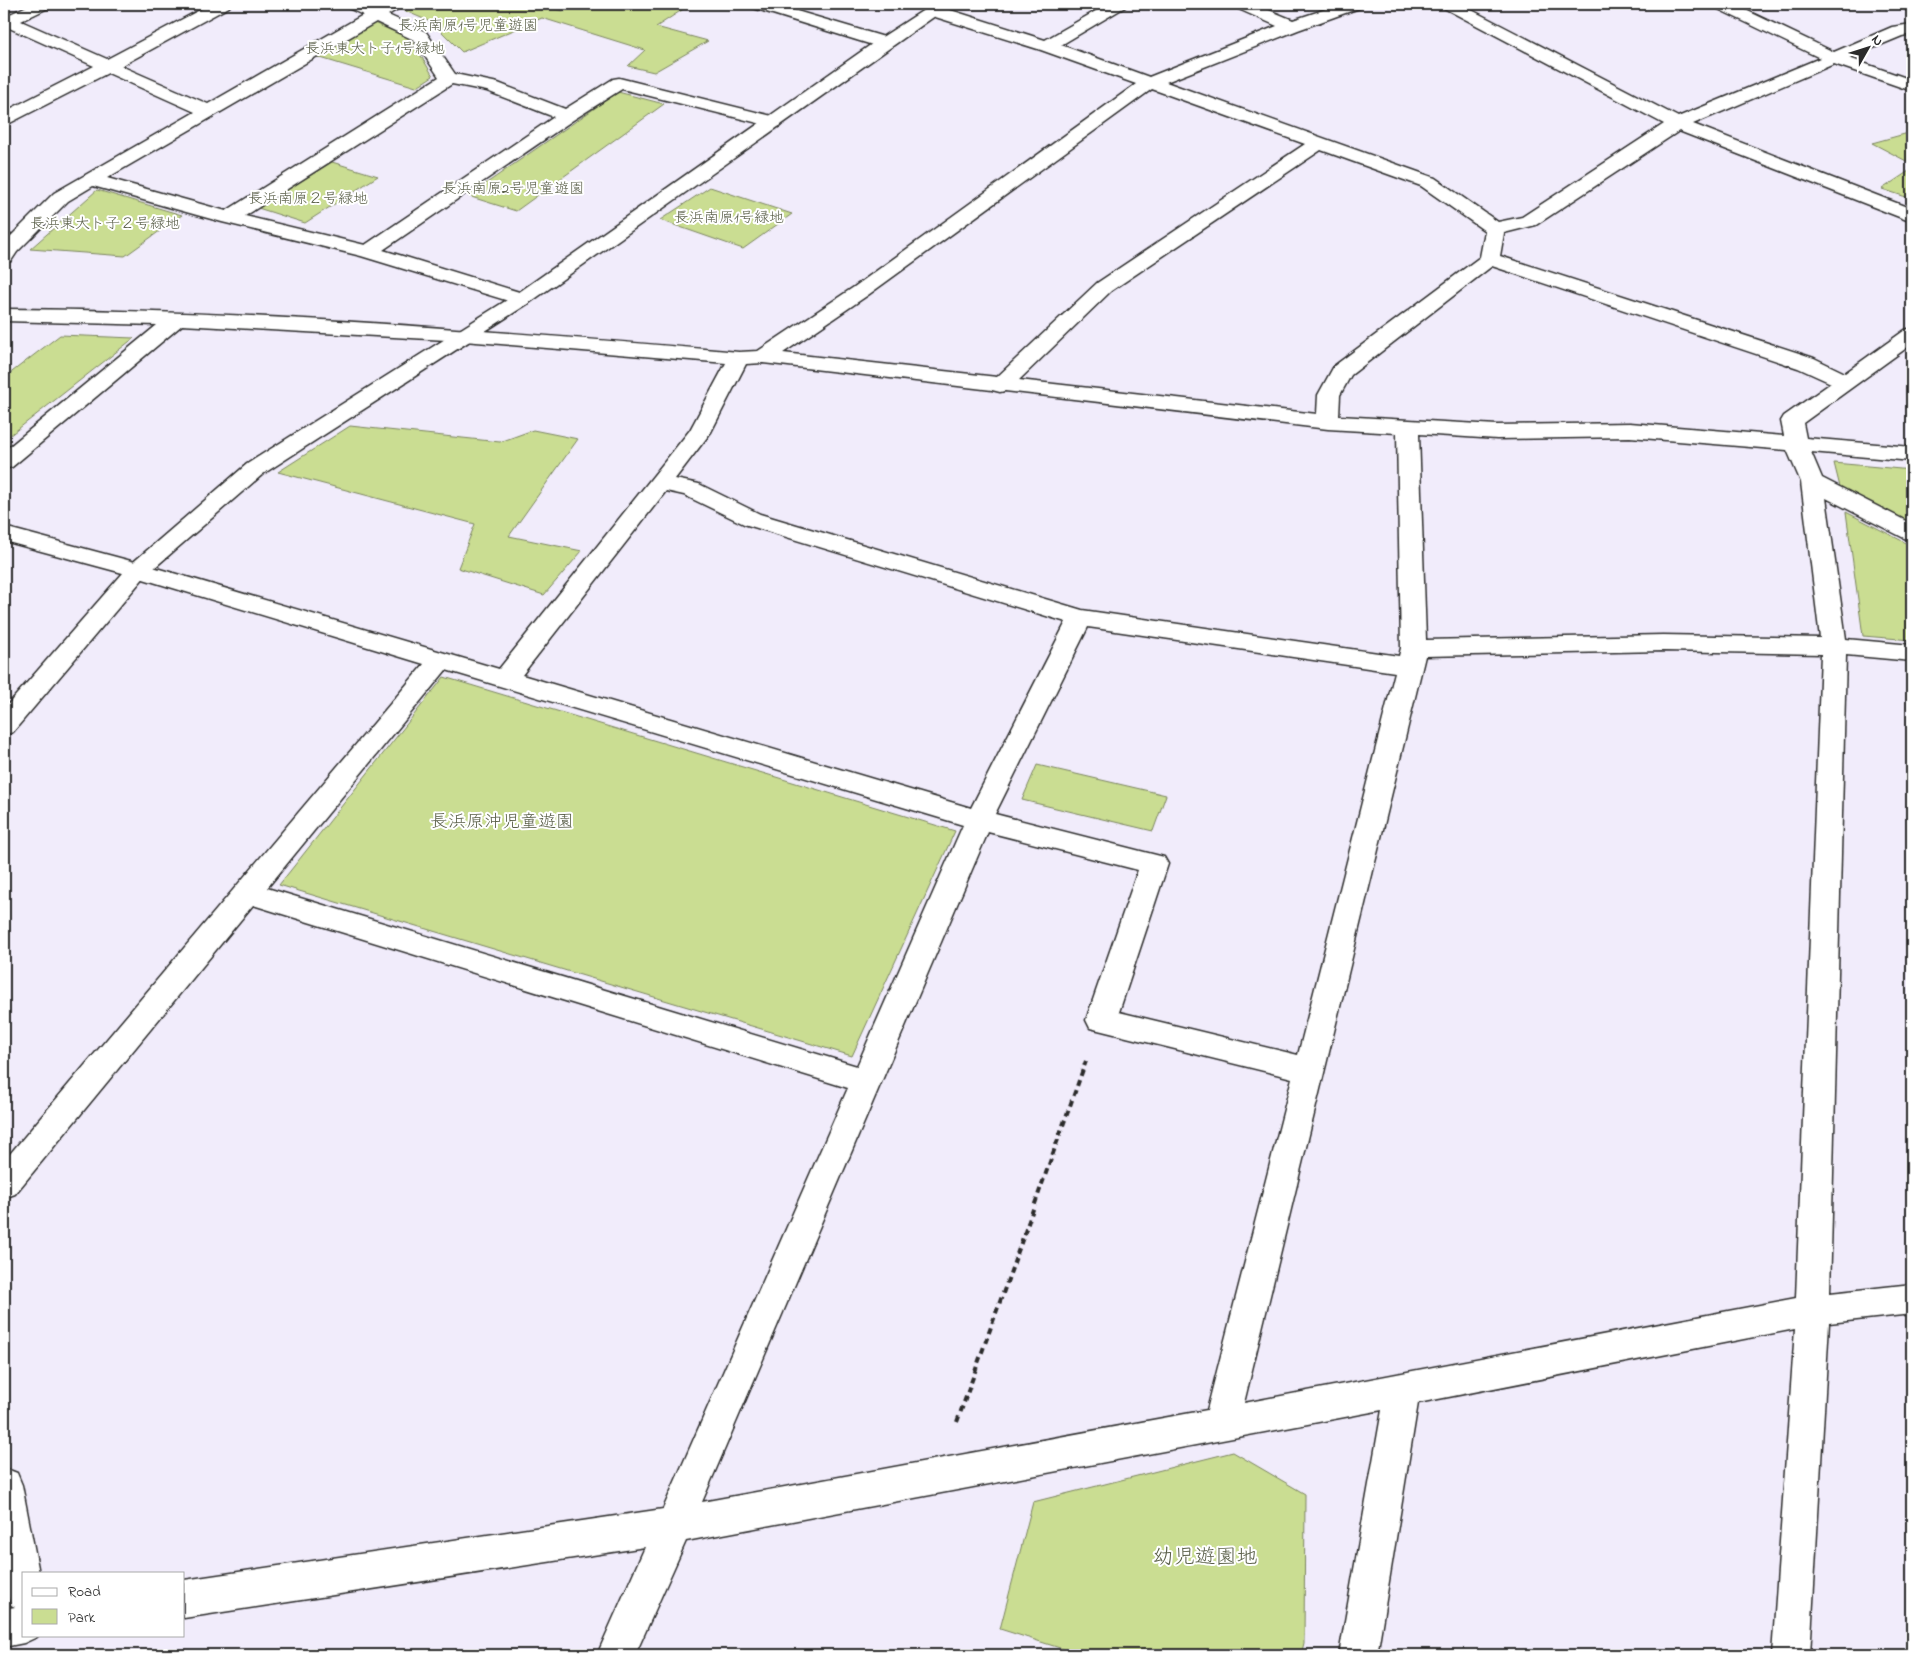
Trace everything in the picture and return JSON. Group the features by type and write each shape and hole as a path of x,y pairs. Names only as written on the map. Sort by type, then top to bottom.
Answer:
{"street":[{"path":"6,22 44,4"},
{"path":"4,119 223,4"},
{"path":"352,4 420,36 449,78 492,88 567,116"},
{"path":"6,251 61,197 395,4"},
{"path":"756,4 884,44"},
{"path":"1047,46 1120,4"},
{"path":"1240,4 1292,26"},
{"path":"763,357 861,291 1149,82 1292,26 1356,4"},
{"path":"1448,4 1677,124 1912,216"},
{"path":"1720,4 1834,58 1912,86"},
{"path":"1906,4 1912,7"},
{"path":"4,726 138,570 255,469 522,299 939,7 1428,182 1495,229 1529,221 1677,124 1898,32 1912,29"},
{"path":"6,22 208,111"},
{"path":"230,218 449,78"},
{"path":"368,252 567,116 619,83 774,122"},
{"path":"1000,386 1104,287 1319,143"},
{"path":"91,180 230,218 368,252 522,299"},
{"path":"1328,422 1329,395 1342,371 1488,259 1495,229"},
{"path":"1488,259 1806,363 1847,382"},
{"path":"4,314 177,319 464,335 739,358 763,357 1000,386 1328,422 1497,432 1630,430 1912,454"},
{"path":"4,462 177,319"},
{"path":"1791,1655 1813,1310 1834,646 1812,482 1796,444 1792,421 1912,334"},
{"path":"505,679 700,432 739,358"},
{"path":"1222,1422 1412,657 1408,428"},
{"path":"1812,482 1912,533"},
{"path":"660,483 691,489 752,519 1080,618 1412,657 1663,643 1834,646 1912,653"},
{"path":"4,534 138,570 979,820 1154,864 1101,1020 1310,1070"},
{"path":"616,1655 979,820 1080,618"},
{"path":"4,1184 441,660"},
{"path":"248,893 866,1081"},
{"path":"185,1599 674,1525 1403,1390 1813,1310 1912,1299"},
{"path":"1358,1655 1403,1390"},
{"path":"4,1485 22,1581"},
{"path":"4,1628 22,1624"}],"path":[{"path":"937,1475 1101,1020"}],"green space":[{"name":"長浜南原1号児童遊園","path":"413,4 526,4 564,11 576,4 691,4 656,27 708,41 654,72 628,66 645,50 542,18 462,52 433,23 403,10"},
{"name":"長浜東大ト子1号緑地","path":"374,23 411,39 433,76 416,87 314,56"},
{"name":"長浜南原2号児童遊園","path":"618,92 664,104 516,211 468,196"},
{"path":"1912,132 1912,164 1872,143"},
{"name":"長浜南原２号緑地","path":"332,162 378,176 305,223 258,208"},
{"path":"1912,169 1912,199 1882,189"},
{"name":"長浜南原1号緑地","path":"710,187 792,214 743,249 660,220"},
{"name":"長浜東大ト子２号緑地","path":"97,190 182,215 125,256 30,249"},
{"path":"60,335 134,338 4,440 4,378"},
{"path":"350,426 500,442 533,430 578,439 509,536 582,551 544,595 458,568 475,524 278,472"},
{"path":"1834,463 1912,470 1912,526 1841,491"},
{"path":"1846,512 1912,546 1912,640 1863,636"},
{"name":"長浜原沖児童遊園","path":"444,677 955,831 852,1056 279,885"},
{"path":"1037,765 1166,795 1153,831 1022,800"},
{"name":"幼児遊園地","path":"1233,1452 1305,1494 1304,1643 1301,1655 1082,1655 1000,1629 1033,1502"}]}
